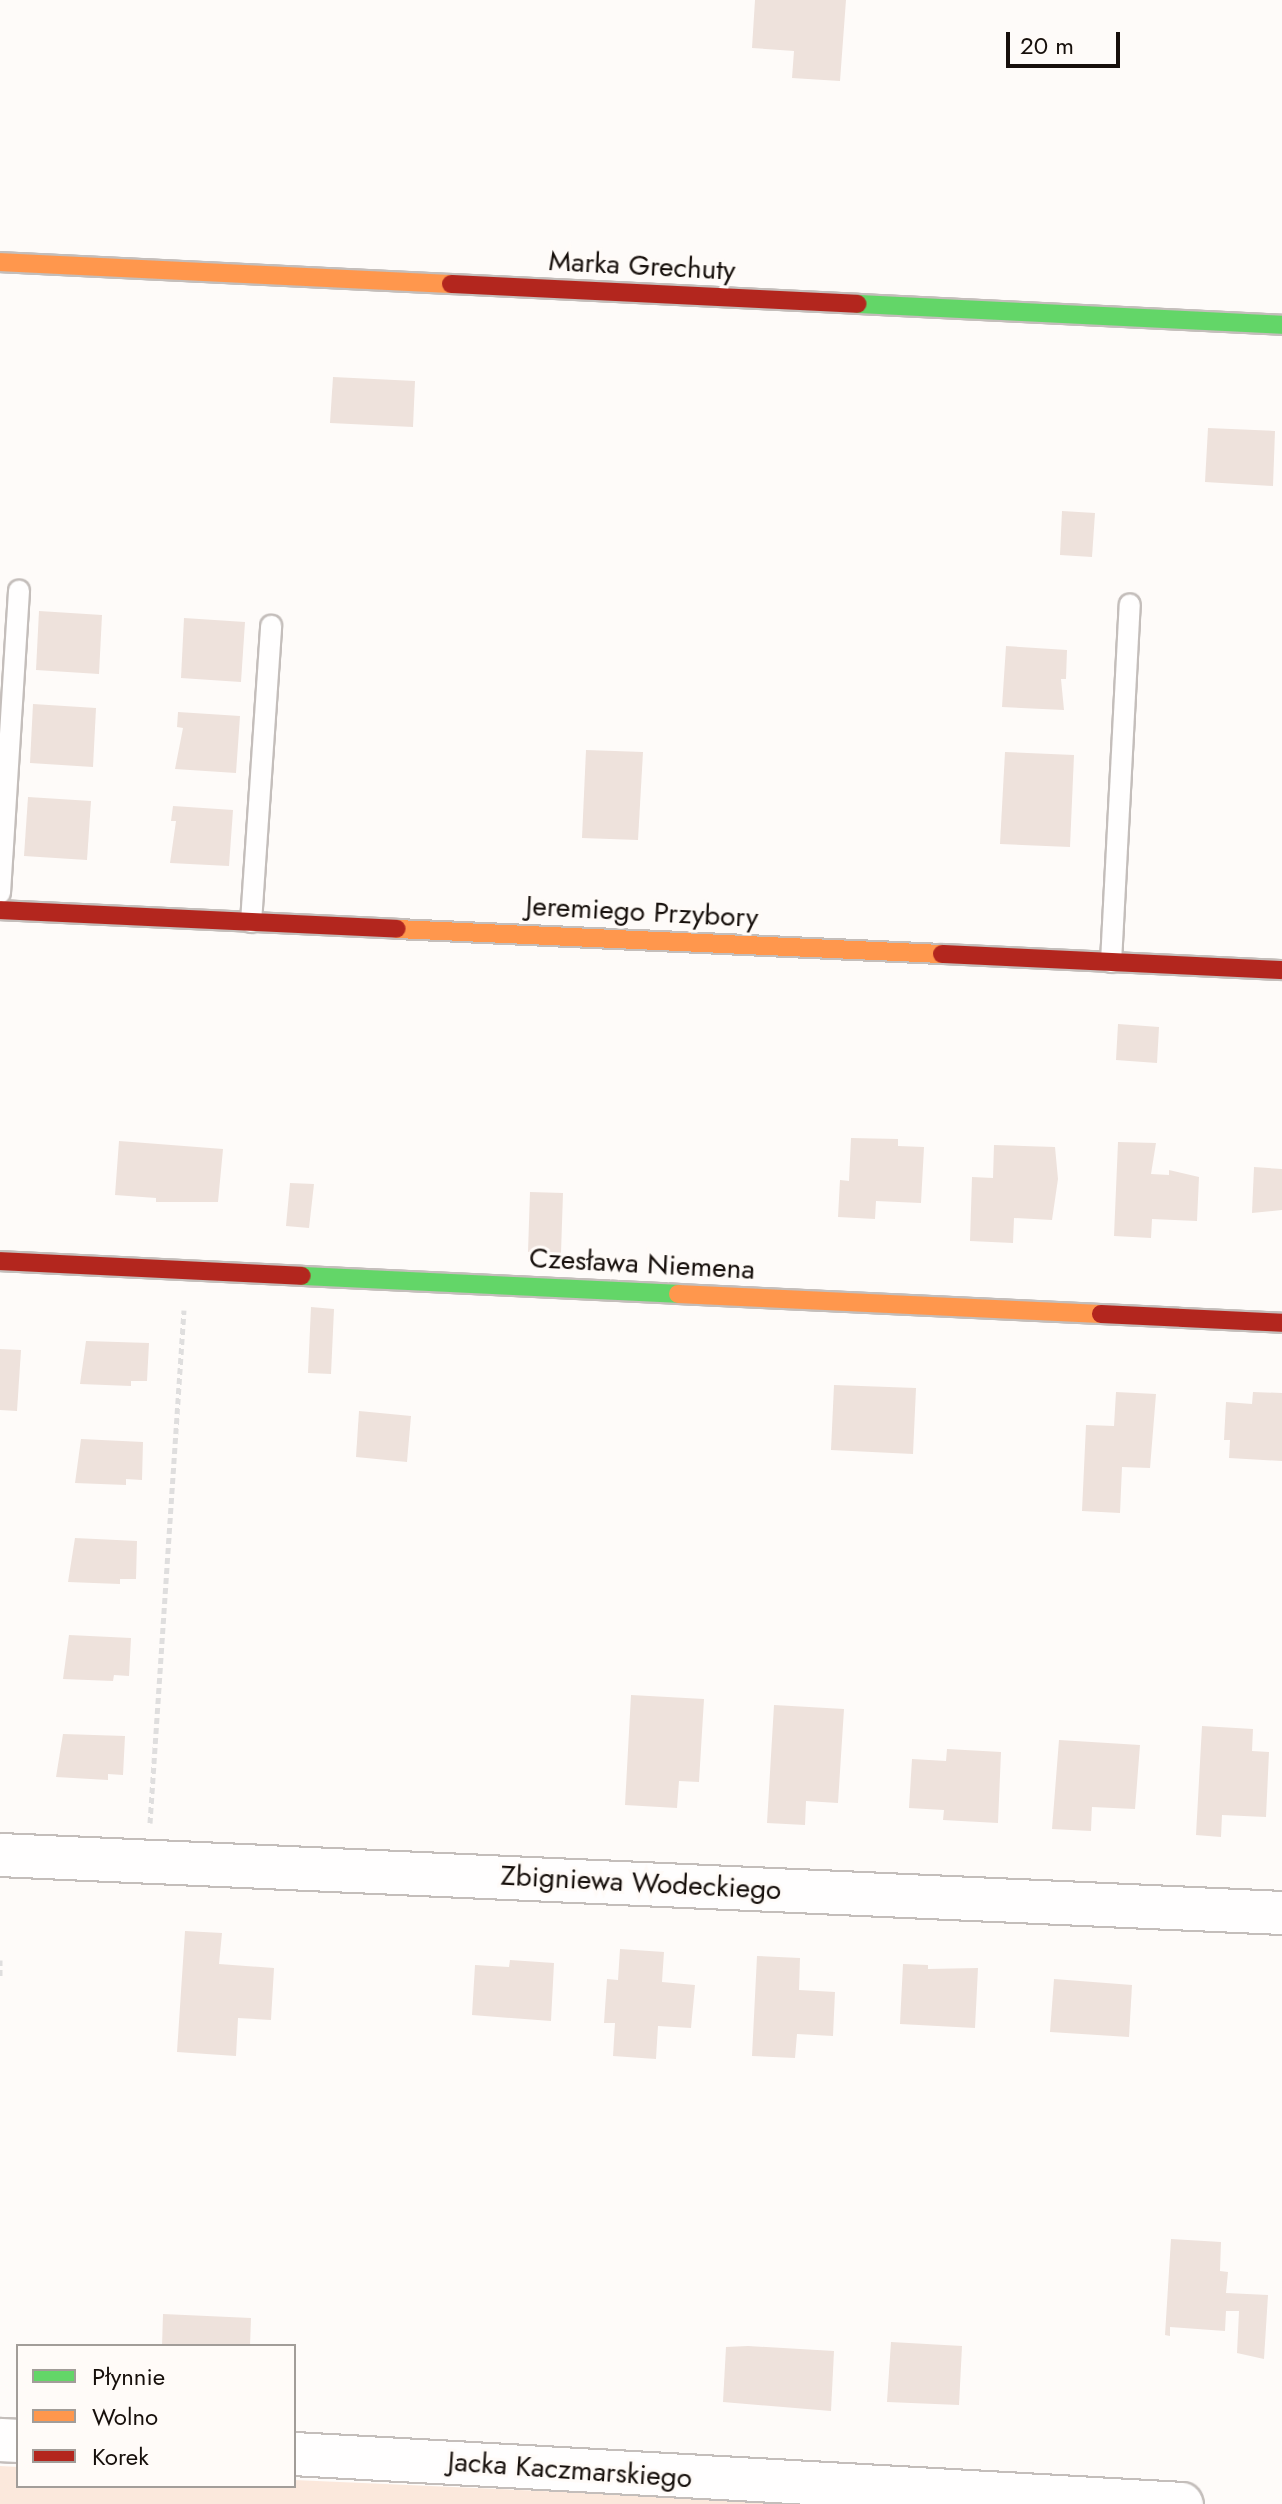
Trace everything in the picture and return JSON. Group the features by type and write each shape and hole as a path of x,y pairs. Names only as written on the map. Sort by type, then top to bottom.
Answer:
{"street":[{"name":"Marka Grechuty","path":"0,262 1282,325"},
{"name":"Jeremiego Przybory","path":"0,910 1282,970"},
{"name":"Czesława Niemena","path":"0,1261 1282,1323"},
{"name":"Zbigniewa Wodeckiego","path":"0,1855 1282,1913"},
{"name":"Jacka Kaczmarskiego","path":"296,2454 1182,2504"}],"lane":[{"path":"0,893 19,591"},
{"path":"1111,962 1130,605"},
{"path":"251,922 271,626"}],"path":[{"path":"148,1860 186,1270"},
{"path":"0,1960 0,1976"}],"shaded area":[{"path":"0,2466 16,2467 16,2488 296,2488 296,2480 837,2504 0,2504"}],"building":[{"path":"755,0 846,0 840,81 792,78 794,51 752,48"},
{"path":"333,377 415,381 413,427 330,423"},
{"path":"1208,428 1275,431 1273,486 1205,482"},
{"path":"1062,511 1095,513 1092,557 1060,555"},
{"path":"39,611 102,615 99,674 36,670"},
{"path":"184,618 245,622 241,682 181,678"},
{"path":"1006,646 1067,650 1066,679 1061,679 1064,710 1002,707"},
{"path":"33,704 96,708 93,767 30,763"},
{"path":"178,712 240,716 236,773 175,769 183,728 177,727"},
{"path":"586,750 643,752 638,840 582,838"},
{"path":"1005,752 1074,755 1070,847 1000,844"},
{"path":"28,797 91,801 87,860 24,856"},
{"path":"173,806 233,810 229,866 170,863 176,821 171,821"},
{"path":"1118,1024 1159,1027 1157,1063 1116,1060"},
{"path":"851,1138 898,1139 898,1146 924,1147 921,1203 876,1201 875,1219 838,1217 840,1180 849,1181"},
{"path":"119,1141 223,1149 218,1202 156,1202 156,1198 115,1195"},
{"path":"1118,1142 1156,1143 1151,1174 1169,1175 1169,1170 1199,1177 1197,1221 1152,1219 1151,1238 1114,1236"},
{"path":"994,1145 1055,1147 1058,1179 1052,1220 1014,1218 1013,1243 970,1241 972,1177 993,1178"},
{"path":"1254,1167 1282,1169 1282,1210 1252,1213"},
{"path":"290,1183 314,1184 309,1228 286,1226"},
{"path":"530,1192 563,1193 561,1253 528,1252"},
{"path":"311,1307 334,1309 331,1374 308,1373"},
{"path":"86,1341 149,1343 147,1381 131,1381 131,1386 80,1384"},
{"path":"0,1349 21,1350 17,1411 0,1410"},
{"path":"834,1385 916,1388 913,1454 831,1450"},
{"path":"1116,1392 1156,1394 1150,1468 1122,1467 1120,1513 1082,1511 1086,1425 1114,1426"},
{"path":"1253,1392 1282,1393 1282,1461 1229,1458 1230,1440 1224,1440 1226,1402 1252,1404"},
{"path":"359,1411 411,1416 407,1462 356,1457"},
{"path":"81,1439 143,1442 142,1480 126,1479 126,1485 75,1483"},
{"path":"75,1538 137,1541 136,1579 120,1579 120,1584 68,1582"},
{"path":"69,1635 131,1638 129,1676 114,1675 113,1681 63,1679"},
{"path":"631,1695 704,1699 699,1782 679,1781 677,1808 625,1805"},
{"path":"774,1705 844,1709 838,1803 806,1801 805,1825 767,1823"},
{"path":"1202,1726 1253,1729 1252,1751 1269,1752 1266,1817 1222,1815 1221,1837 1196,1835"},
{"path":"63,1734 125,1736 123,1775 108,1774 108,1780 56,1777"},
{"path":"1059,1740 1140,1745 1135,1809 1092,1807 1091,1831 1052,1829"},
{"path":"947,1749 1001,1752 998,1823 943,1820 944,1810 909,1808 912,1759 946,1761"},
{"path":"185,1931 222,1933 219,1964 274,1968 271,2020 238,2018 236,2056 177,2052"},
{"path":"620,1949 664,1952 662,1982 695,1985 691,2028 658,2026 656,2059 613,2056 615,2023 604,2023 607,1979 618,1980"},
{"path":"757,1956 800,1958 799,1990 835,1992 833,2036 797,2034 795,2058 752,2056"},
{"path":"510,1960 554,1963 551,2021 472,2015 475,1965 509,1967"},
{"path":"903,1964 928,1965 928,1969 978,1968 975,2028 900,2024"},
{"path":"1054,1979 1132,1985 1129,2037 1050,2032"},
{"path":"1171,2239 1221,2242 1220,2271 1228,2272 1226,2293 1268,2295 1264,2359 1237,2353 1239,2311 1226,2311 1225,2331 1170,2327 1170,2336 1165,2335"},
{"path":"163,2314 251,2318 250,2344 162,2344"},
{"path":"891,2342 962,2346 959,2405 887,2402"},
{"path":"726,2347 834,2351 831,2411 723,2402"}],"traffic: fast":[{"path":"858,304 1282,325"},
{"path":"302,1276 678,1294"}],"traffic: slow":[{"path":"0,262 451,284"},
{"path":"397,929 942,954"},
{"path":"678,1294 1101,1314"}],"traffic: jam":[{"path":"451,284 858,304"},
{"path":"0,910 397,929"},
{"path":"942,954 1282,970"},
{"path":"0,1261 302,1276"},
{"path":"1101,1314 1282,1323"}]}
